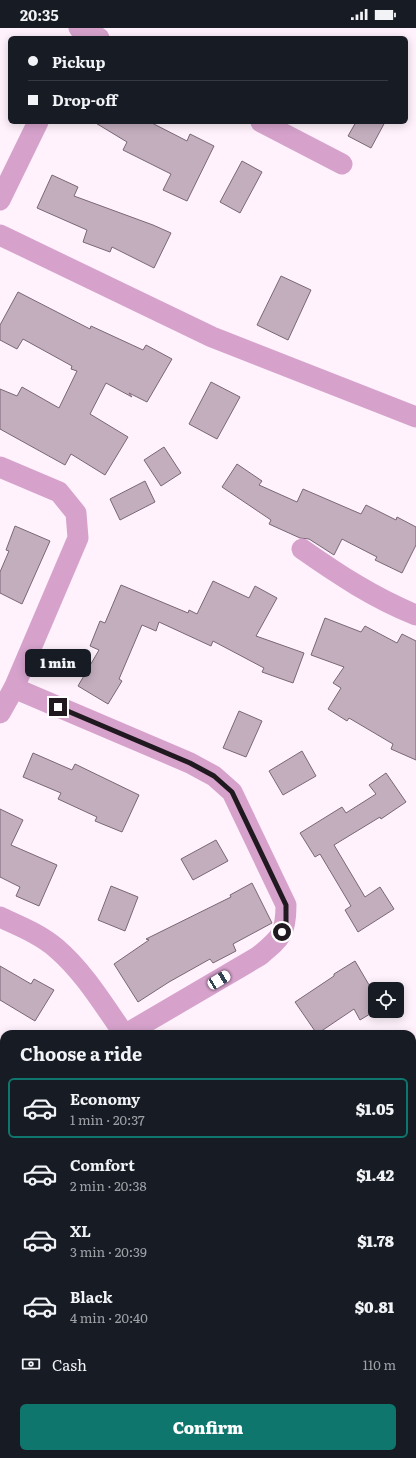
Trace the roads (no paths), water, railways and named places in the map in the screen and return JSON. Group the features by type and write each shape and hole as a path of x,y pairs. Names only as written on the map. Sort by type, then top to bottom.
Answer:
{"street":[{"path":"0,200 37,124"},
{"path":"265,124 342,164"},
{"path":"0,235 212,337 416,418"},
{"path":"0,467 59,492 76,513 78,538 14,688 0,714"},
{"path":"302,549 339,576 384,602 416,615"},
{"path":"14,688 190,763 214,776 232,792 286,905 286,924 278,939 259,956 132,1030"},
{"path":"0,917 31,931 55,947 75,966 122,1030"}]}
